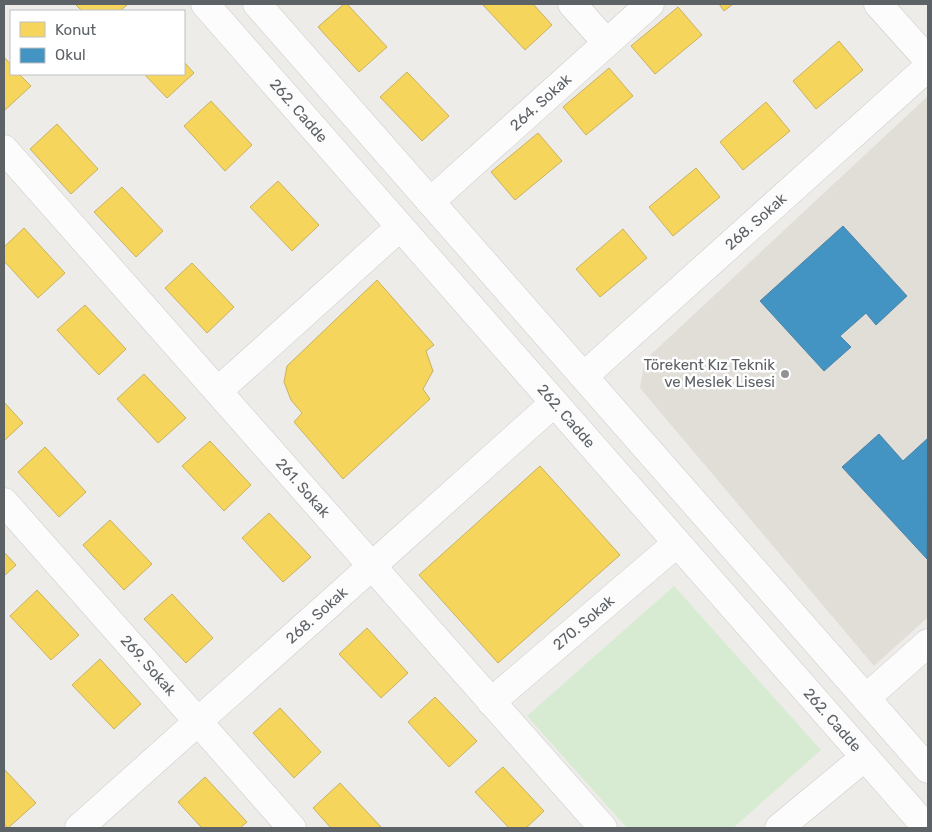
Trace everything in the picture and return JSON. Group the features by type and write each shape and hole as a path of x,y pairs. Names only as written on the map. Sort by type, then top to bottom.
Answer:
{"street":[{"name":"262. Cadde","path":"205,4 927,828"},
{"path":"256,4 928,769"},
{"path":"572,4 607,43"},
{"name":"264. Sokak","path":"430,202 650,4"},
{"path":"878,4 928,60"},
{"name":"268. Sokak","path":"79,828 928,67"},
{"name":"261. Sokak","path":"4,148 602,828"},
{"path":"218,391 400,227"},
{"name":"269. Sokak","path":"4,502 292,828"},
{"name":"270. Sokak","path":"491,702 677,543"},
{"path":"866,698 928,643"},
{"path":"779,828 865,757"}],"shaded area":[{"name":"Törekent Kız Teknik ve Meslek Lisesi","path":"928,96 928,617 874,666 640,388 645,360"}],"green space":[{"path":"674,586 821,750 733,828 627,828 527,716"}],"building: Konut":[{"path":"75,4 127,5 121,10 81,10"},
{"path":"344,4 347,4 387,47 359,72 318,27"},
{"path":"533,4 552,25 525,50 483,5"},
{"path":"719,4 733,4 724,11"},
{"path":"678,7 702,35 655,74 631,46"},
{"path":"839,41 863,70 816,109 793,81"},
{"path":"4,57 10,64 10,75 20,75 31,86 4,111"},
{"path":"185,63 194,73 167,98 145,75 185,75"},
{"path":"609,68 633,96 586,135 563,107"},
{"path":"407,72 449,116 422,141 380,97"},
{"path":"211,101 252,145 225,171 184,126"},
{"path":"766,102 790,131 743,170 720,142"},
{"path":"57,124 98,169 71,194 30,149"},
{"path":"538,133 562,161 515,200 491,172"},
{"path":"696,168 720,197 673,236 649,207"},
{"path":"278,181 319,225 292,251 250,207"},
{"path":"122,187 163,231 136,257 94,212"},
{"path":"24,228 65,273 38,298 4,261 4,247"},
{"path":"623,229 647,258 600,297 576,269"},
{"path":"192,263 234,307 207,333 165,288"},
{"path":"377,280 434,345 426,351 433,371 423,389 430,399 343,479 294,422 302,413 291,400 284,382 287,366"},
{"path":"85,305 126,349 99,375 57,330"},
{"path":"144,374 186,418 158,443 117,399"},
{"path":"4,402 23,423 4,441"},
{"path":"210,441 251,485 224,511 182,466"},
{"path":"45,447 86,492 59,517 18,472"},
{"path":"540,466 620,555 498,663 419,575"},
{"path":"269,513 311,557 283,582 242,538"},
{"path":"110,520 152,564 124,590 83,545"},
{"path":"4,552 16,565 4,576"},
{"path":"37,590 79,635 51,660 10,616"},
{"path":"172,594 213,638 186,663 144,619"},
{"path":"367,628 408,673 381,698 339,654"},
{"path":"100,659 141,704 114,729 72,685"},
{"path":"435,697 477,741 449,767 408,722"},
{"path":"280,708 321,752 294,778 253,733"},
{"path":"503,767 544,811 526,828 509,828 475,792"},
{"path":"4,769 36,803 8,828 4,824"},
{"path":"205,777 247,822 240,828 202,828 178,802"},
{"path":"340,783 382,828 331,828 313,808"}],"building: Okul":[{"path":"843,226 907,296 876,325 866,313 840,336 851,347 824,371 760,301"},
{"path":"879,434 903,461 928,438 927,559 842,467"}],"place":[{"name":"Törekent Kız Teknik ve Meslek Lisesi","path":"785,374"}]}
